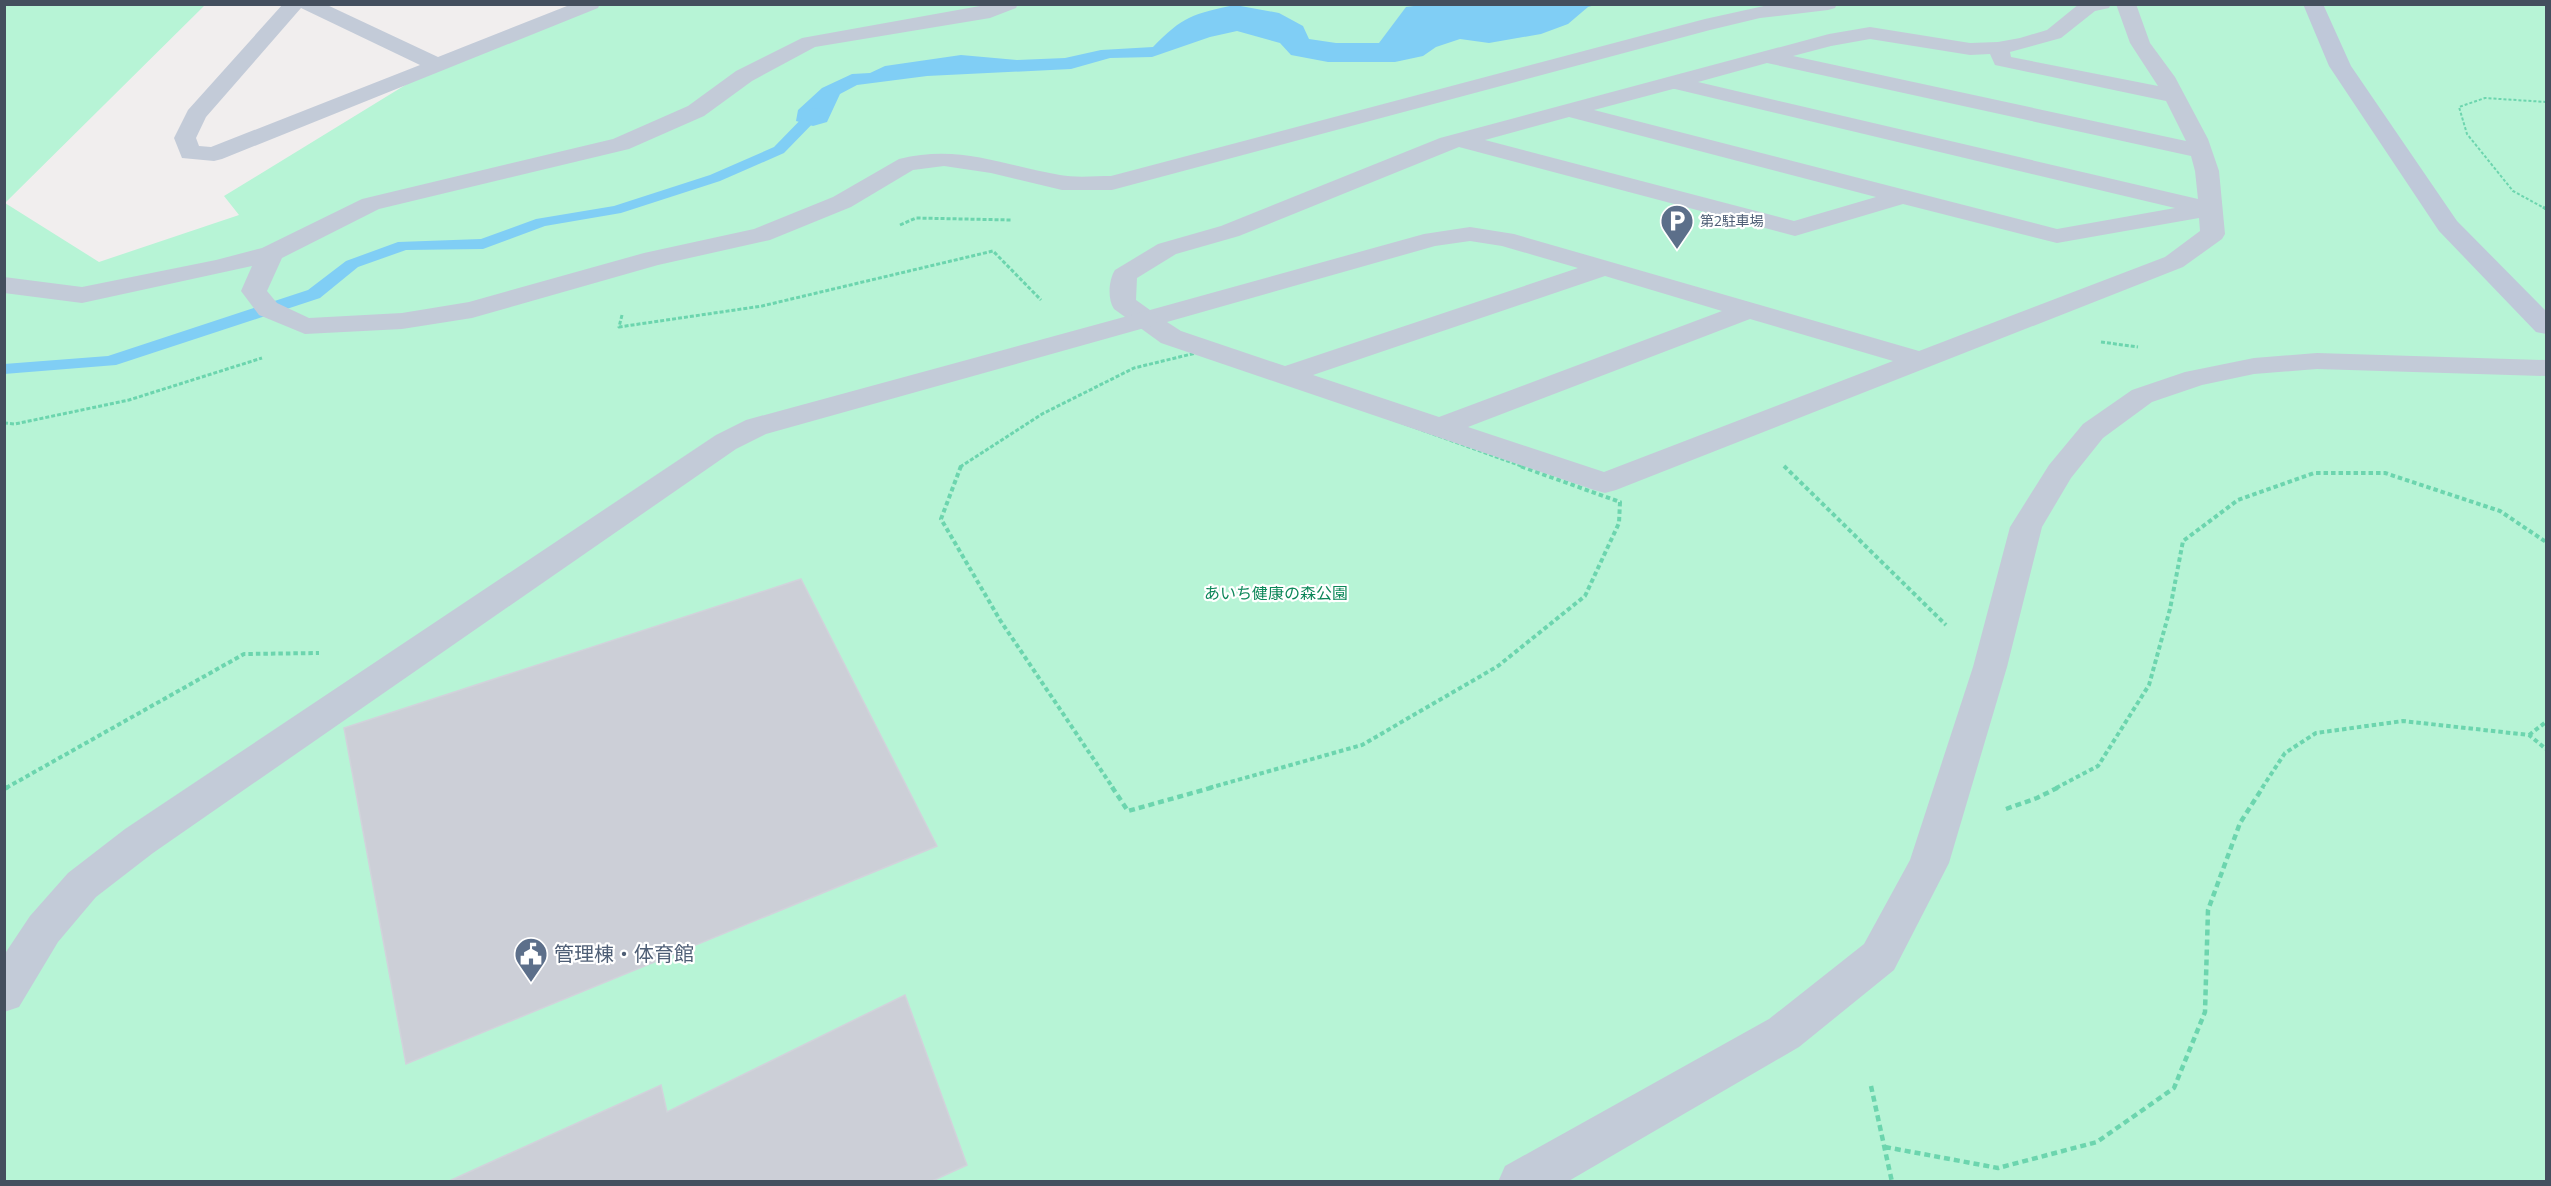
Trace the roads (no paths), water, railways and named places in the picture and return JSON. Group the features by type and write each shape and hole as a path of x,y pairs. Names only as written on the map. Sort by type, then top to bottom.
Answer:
{"street":[{"path":"294,4 196,115 185,138 190,153 214,154 591,4"},
{"path":"308,4 438,65"},
{"path":"4,285 82,295 219,267 271,253 371,204 621,144 696,111 744,76 809,42 990,12 1009,4"},
{"path":"271,253 254,291 268,309 305,326 402,321 472,310 653,258 761,235 842,202 907,164 944,159 991,166 1062,183 1112,183 1705,25 1760,12 1828,4"},
{"path":"2102,4 2088,7 2054,34 2023,44 1970,49 1870,33 1829,40 1460,140 1230,231 1167,249 1124,275 1123,303 1171,337 1605,483 2174,262 2213,234 2207,171 2201,151 2164,77 2140,43 2126,4"},
{"path":"2309,5 2340,66 2448,226 2547,326"},
{"path":"1998,48 2002,61 2174,96"},
{"path":"1766,57 2201,151"},
{"path":"1672,82 2211,209"},
{"path":"1569,110 2057,236 2211,209"},
{"path":"1460,140 1795,229 1903,196"},
{"path":"4,993 44,929 82,885 139,841 726,442 756,427 1433,239 1470,234 1505,239 1919,360"},
{"path":"1285,375 1604,268"},
{"path":"1440,427 1749,310"},
{"path":"1521,1182 1784,1034 1878,957 1929,863 1940,832 1990,667 2026,527 2060,472 2093,431 2142,396 2207,376 2254,366 2316,361 2547,368"}],"water":[{"path":"1235,5 1279,13 1303,26 1309,39 1336,43 1379,43 1406,7 1421,5 1595,5 1588,7 1568,24 1541,34 1489,43 1460,39 1436,47 1423,56 1395,62 1328,62 1291,55 1280,43 1237,31 1210,37 1152,57 1110,58 1071,69 927,76 857,85 840,94 827,122 813,126 796,121 798,110 822,88 852,74 870,73 885,66 961,55 1017,60 1065,58 1101,50 1153,47 1181,22 1199,14"}],"waterway":[{"path":"4,369 110,361 314,294 352,264 404,245 483,244 542,222 616,210 715,178 779,150 816,112"}],"place":[{"name":"第2駐車場","path":"1677,250"},
{"name":"管理棟・体育館","path":"531,983"}],"park label":[{"name":"あいち健康の森公園","path":"1276,593"}]}
